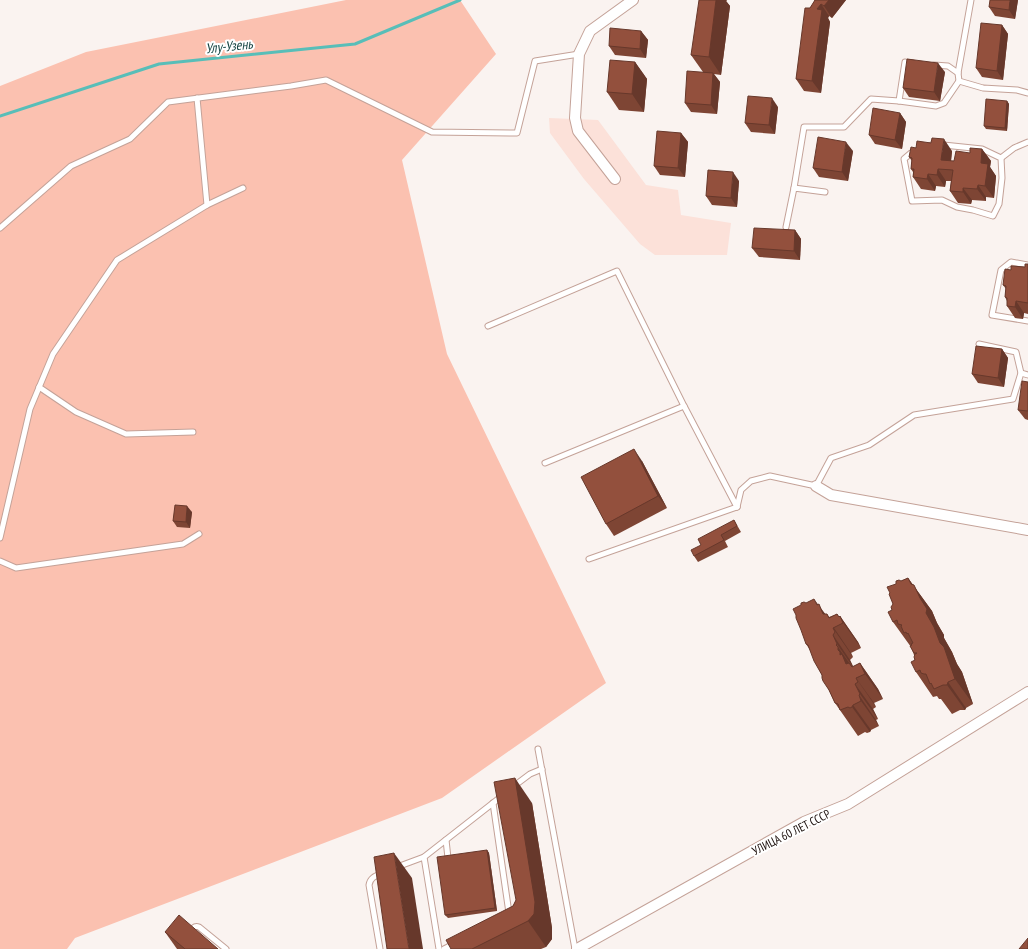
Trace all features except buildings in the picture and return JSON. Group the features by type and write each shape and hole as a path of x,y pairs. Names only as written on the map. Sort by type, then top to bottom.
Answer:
{"street":[{"path":"615,179 578,131 575,118 579,54 590,31 633,0"},
{"path":"816,486 831,495 1028,530"},
{"name":"УЛИЦА 60 ЛЕТ СССР","path":"576,949 804,822 848,804 1028,692"}],"lane":[{"path":"786,227 804,127 844,127 871,99 936,106 944,103 959,81 958,73 971,0"},
{"path":"0,228 71,166 130,139 168,102 326,80 432,132 517,133 535,61 579,54"},
{"path":"899,101 905,62 922,64"},
{"path":"931,64 948,66 958,73"},
{"path":"959,81 983,88 1017,90 1028,93"},
{"path":"197,98 207,205"},
{"path":"1001,158 1014,148 1028,142"},
{"path":"934,144 982,148 1001,158 1002,178 999,204 993,216 957,207 942,200 912,201 904,159 911,153 934,144"},
{"path":"0,538 30,409 39,387 53,354 116,260 207,205 243,188"},
{"path":"794,188 825,192"},
{"path":"1028,265 1011,262 1001,270 992,315 1028,321"},
{"path":"488,326 617,271 684,406 738,507"},
{"path":"738,507 741,490 750,481 770,476 816,486 831,458 869,445 914,415 1013,399 1021,373 1016,352 978,344"},
{"path":"1021,373 1028,375"},
{"path":"39,387 76,412 126,434 193,432"},
{"path":"545,463 684,406"},
{"path":"589,559 738,507"},
{"path":"0,561 16,568 183,544 199,534"},
{"path":"538,749 576,949"},
{"path":"380,949 368,885 373,877 424,857 530,774 542,769"},
{"path":"493,803 509,912 505,918"},
{"path":"446,840 448,858"},
{"path":"424,857 439,949"},
{"path":"185,942 196,926 226,949"},
{"path":"444,949 461,940"}],"shaded area":[{"path":"346,0 460,0 496,54 402,160 447,354 606,683 442,798 75,938 67,949 0,949 0,86 86,52"},
{"path":"549,118 598,120 646,185 678,190 681,215 731,223 727,255 655,255 640,244 584,179 550,133"}],"waterway":[{"name":"Улу-Узень","path":"0,116 159,64 355,44 460,0"}]}
